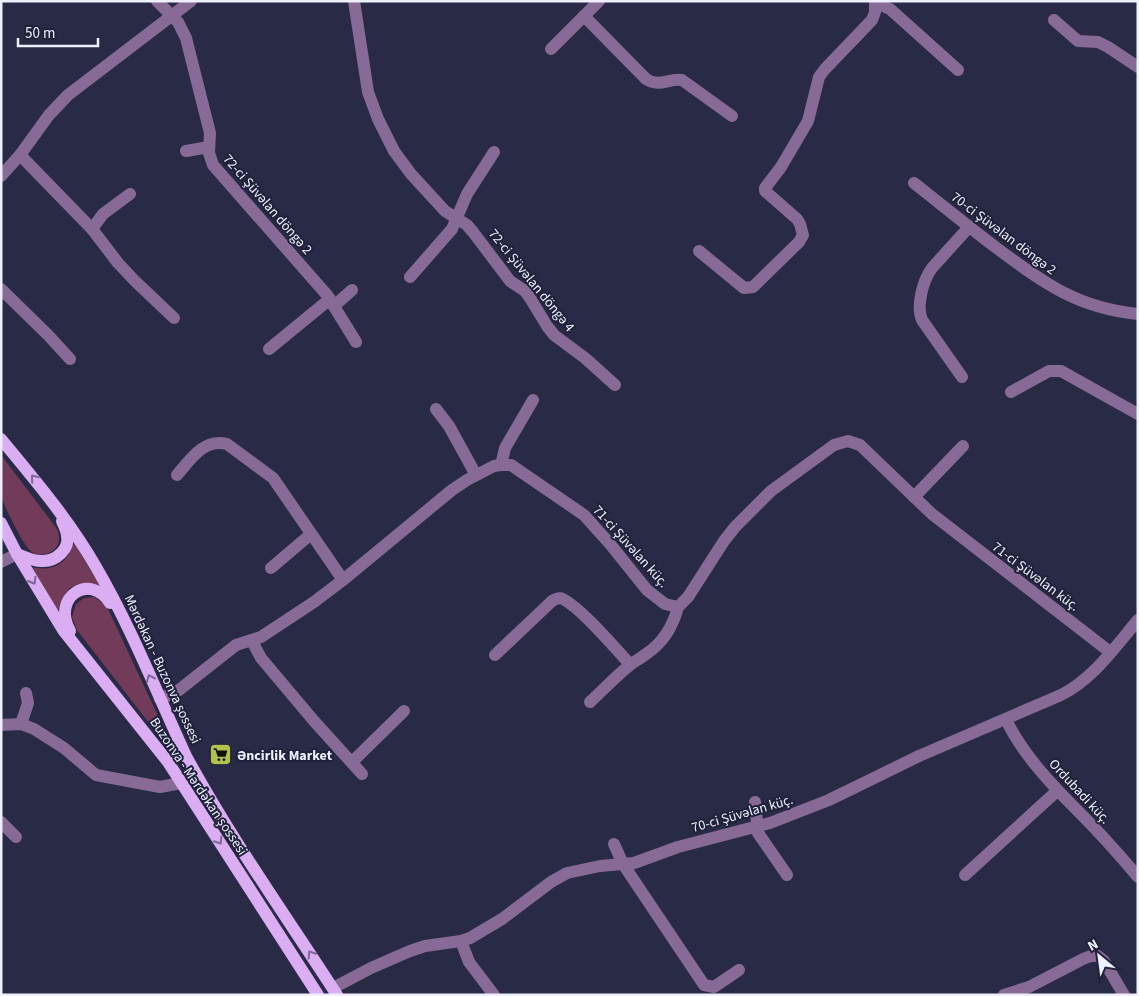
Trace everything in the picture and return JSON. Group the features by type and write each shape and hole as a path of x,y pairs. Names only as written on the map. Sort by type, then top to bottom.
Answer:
{"main road":[{"name":"Mərdəkan - Buzonva şossesi","path":"1,438 51,499 96,566 199,779 245,854 335,992"},
{"path":"17,554 44,562 55,559 63,552 68,536 51,499"},
{"name":"Buzonva - Mərdəkan şossesi","path":"1,523 17,554 63,630 150,739 182,783 318,995"},
{"path":"90,665 66,623 63,613 66,602 82,590 90,588 98,590 107,598 134,642"}],"street":[{"name":"72-ci Şüvəlan döngə 2","path":"158,1 182,27 186,38 210,133 210,158 213,165 332,303 356,342"},
{"path":"1,176 20,155 49,115 68,96 191,1"},
{"name":"72-ci Şüvəlan döngə 4","path":"354,1 368,92 378,119 400,161 446,210 467,225 510,281 525,291 554,335 585,358 615,385"},
{"path":"551,49 599,1"},
{"path":"699,251 744,288 749,288 753,287 799,242 803,235 800,224 765,191 765,188 781,167 808,121 819,77 872,20 875,12 875,2 890,9 958,70"},
{"path":"584,16 646,79 659,84 682,80 732,116"},
{"path":"1054,20 1078,41 1103,44 1138,67"},
{"path":"186,151 209,147"},
{"path":"410,277 452,229 467,194 494,152"},
{"path":"20,155 92,228 118,263 174,318"},
{"name":"70-ci Şüvəlan döngə 2","path":"914,183 969,227 1050,286 1094,305 1115,311 1138,314"},
{"path":"92,228 103,214 130,194"},
{"path":"962,377 922,320 919,309 927,275 969,227"},
{"path":"1,289 30,316 70,359"},
{"path":"269,349 352,290"},
{"path":"1011,392 1049,371 1061,371 1138,414"},
{"path":"160,699 179,690 236,645 261,637 298,613 344,580 452,490 487,469 501,464 505,448 533,400"},
{"path":"436,409 450,426 476,475"},
{"name":"71-ci Şüvəlan küç.","path":"501,464 516,469 584,515 647,590 665,604 678,607 688,598 724,541 752,508 792,475 834,445 848,441 860,445 953,532 1110,652"},
{"path":"177,475 200,449 222,442 227,444 273,478 344,580"},
{"path":"914,497 963,446"},
{"path":"271,568 311,534"},
{"path":"1,562 17,554"},
{"path":"495,655 552,601 562,598 580,613 630,664"},
{"path":"590,702 630,664 648,653 669,631 676,618 678,607"},
{"name":"70-ci Şüvəlan küç.","path":"335,992 370,968 410,950 461,942 481,933 560,877 591,868 634,863 678,847 757,827 829,800 919,756 1006,720 1073,689 1086,679 1138,620"},
{"path":"252,641 261,658 362,774"},
{"path":"21,724 28,703 26,693"},
{"path":"352,762 404,711"},
{"name":"Ordubadi küç.","path":"1006,720 1014,735 1057,791 1101,835 1138,877"},
{"path":"1,725 21,724 34,729 59,744 96,775 160,787 182,783"},
{"path":"964,875 1057,791"},
{"path":"755,802 757,827 762,841 788,875"},
{"path":"1,822 16,837"},
{"path":"614,844 623,864 704,985 714,987 739,970"},
{"path":"461,942 469,962 494,995"},
{"path":"1004,995 1029,987 1091,956 1098,956 1104,961 1124,995"}],"shaded area":[{"path":"1,455 55,526 59,542 54,550 46,554 36,554 24,543 2,498"},
{"path":"74,543 100,586 84,584 72,587 64,596 58,611 32,567 46,568 58,565 67,556"},
{"path":"94,597 108,609 180,763 77,630 72,617 76,604 84,598"}],"place":[{"name":"Əncirlik Market","path":"221,755"}]}
